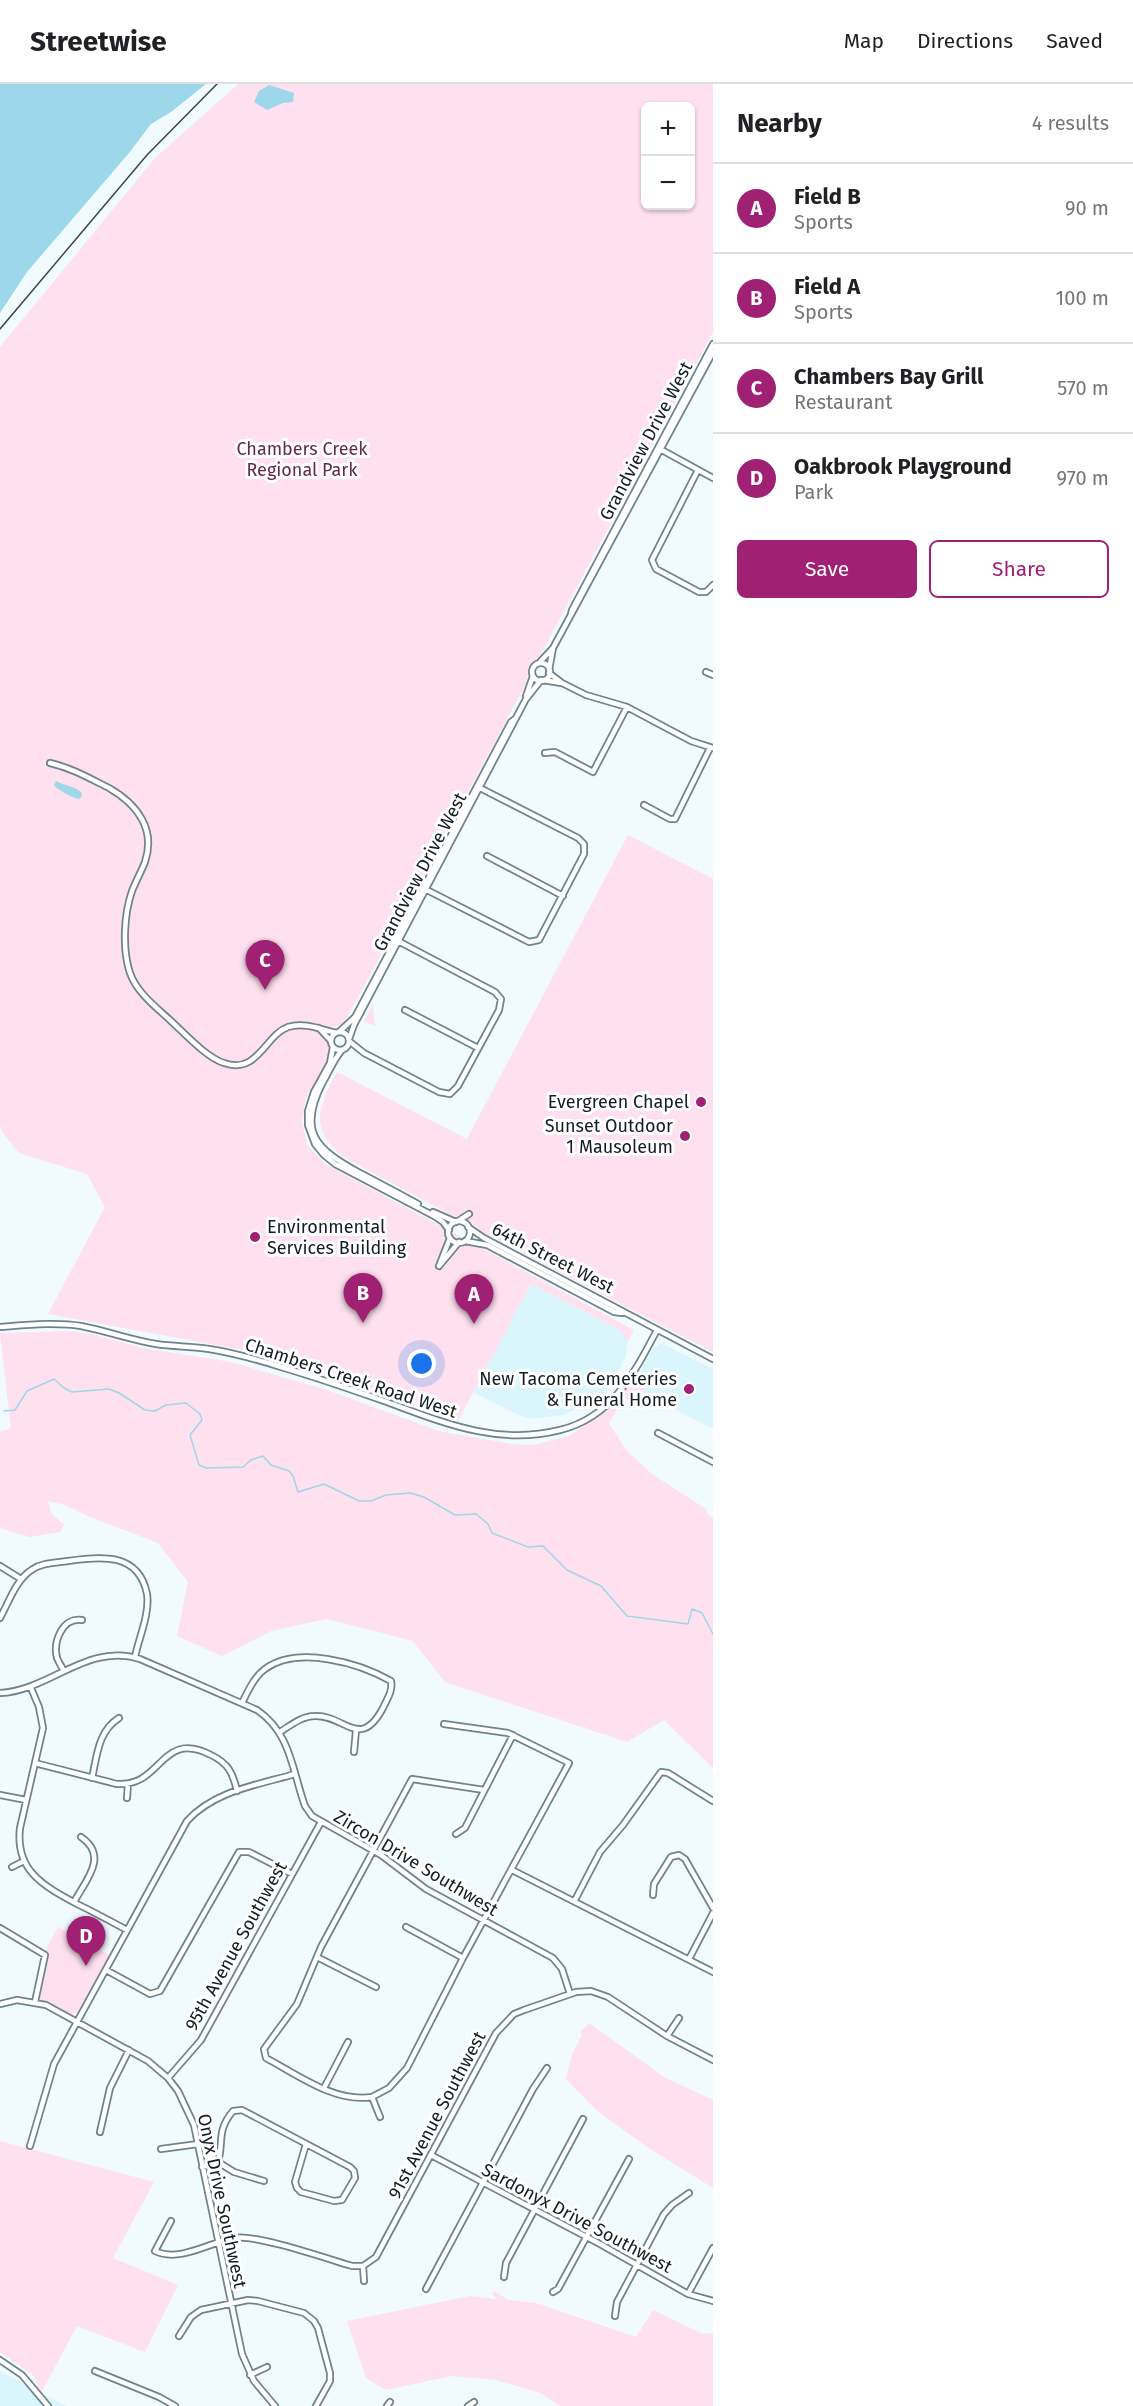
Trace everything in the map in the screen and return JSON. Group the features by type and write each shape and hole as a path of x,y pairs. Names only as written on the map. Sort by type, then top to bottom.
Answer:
{"street":[{"name":"Grandview Drive West","path":"549,671 554,648 571,614 713,344"},
{"name":"Grandview Drive West","path":"659,449 713,352"},
{"path":"659,449 713,478"},
{"path":"698,470 652,556 652,564 656,569 703,592 709,590 713,585"},
{"name":"Grandview Drive West","path":"539,663 554,648"},
{"path":"562,683 533,676 532,669 539,663 544,664 562,683 597,700 627,707 691,741 711,748 675,819 670,819 644,805"},
{"path":"542,680 549,671"},
{"path":"706,672 713,675"},
{"name":"Grandview Drive West","path":"332,1044 338,1033 355,1017 397,941 526,699 533,676"},
{"name":"Grandview Drive West","path":"526,699 542,680"},
{"path":"545,753 555,752 593,772 627,707"},
{"path":"50,764 77,771 122,797 135,807 144,822 149,843 146,859 129,903 126,945 130,974 147,998 213,1057 227,1064 240,1064 254,1059 278,1033 287,1027 308,1025 346,1034 349,1040 364,1053 439,1092 450,1094 458,1086 499,1010 501,999 491,989 397,941"},
{"path":"425,889 525,940 534,942 539,940 563,896 584,854 584,844 578,838 479,787"},
{"path":"487,856 563,896"},
{"name":"Grandview Drive West","path":"344,1049 397,941"},
{"path":"405,1010 478,1048"},
{"path":"319,1028 332,1044 364,1053"},
{"path":"332,1044 330,1063 310,1102 308,1125 319,1150 329,1160 443,1222 449,1230 450,1238 439,1266 469,1235 469,1214 452,1224 449,1230"},
{"path":"344,1049 313,1103 311,1118 314,1138 326,1153 342,1164 445,1218 468,1226"},
{"name":"64th Street West","path":"468,1226 478,1235 657,1330"},
{"path":"450,1238 462,1242"},
{"name":"64th Street West","path":"462,1242 487,1245 614,1312 625,1314"},
{"name":"Chambers Creek Road West","path":"0,1327 40,1324 80,1326 135,1340 213,1349 281,1367 380,1399 452,1426 484,1433 517,1435 560,1430 576,1425 598,1413 628,1382 657,1330"},
{"path":"657,1330 713,1359"},
{"path":"658,1433 713,1462"},
{"path":"0,1618 21,1579 32,1569 41,1565 96,1556 108,1557 128,1565 139,1576 147,1597 146,1612 135,1657"},
{"path":"0,1566 21,1579"},
{"path":"64,1671 57,1657 60,1634 69,1622 82,1620"},
{"name":"Zircon Drive Southwest","path":"0,1693 31,1688 98,1657 115,1655 135,1657 242,1703 267,1717 280,1732 304,1806 312,1816 373,1851 426,1889 556,1961 562,1969 570,1994"},
{"path":"242,1703 251,1685 260,1674 283,1661 332,1659 391,1681 390,1694 375,1722 364,1729 356,1730 316,1716 302,1719 280,1732"},
{"path":"31,1688 42,1718 43,1728 19,1835 24,1861 40,1882 127,1930"},
{"path":"92,1778 104,1732 119,1718"},
{"path":"444,1724 501,1731 569,1763 402,2076 389,2088 372,2097 350,2098 324,2088 264,2056 264,2049 272,2036 297,2004 317,1957 412,1779 484,1790"},
{"path":"354,1752 356,1730"},
{"path":"456,1834 465,1828 513,1735"},
{"path":"35,1763 117,1784 128,1784 138,1782 150,1774 172,1752 192,1747 225,1763 232,1772 237,1791"},
{"path":"575,1900 600,1852 661,1773 668,1773 713,1801"},
{"path":"30,2146 54,2064 187,1821 205,1804 237,1791 295,1774"},
{"path":"127,1798 128,1784"},
{"path":"0,1795 26,1800"},
{"name":"95th Avenue Southwest","path":"168,2078 201,2040 321,1822"},
{"path":"74,1902 95,1860 92,1846 81,1837"},
{"path":"105,1970 150,1994 157,1993 164,1985 239,1852 249,1852 291,1874"},
{"path":"653,1895 654,1884 671,1857 681,1856 685,1859 713,1908"},
{"path":"12,1867 24,1861"},
{"path":"512,1870 713,1972"},
{"path":"689,1959 713,1913"},
{"path":"406,1927 463,1958"},
{"path":"0,1928 44,1953 46,1958 35,2002"},
{"path":"317,1957 376,1987"},
{"path":"570,1994 591,1991 608,1997 668,2036 713,2060"},
{"name":"91st Avenue Southwest","path":"363,2266 376,2257 500,2028 514,2014 570,1994"},
{"name":"Onyx Drive Southwest","path":"0,2004 17,2000 35,2002 77,2022 147,2061 168,2078 178,2091 190,2112 198,2144 242,2354 250,2375 275,2406"},
{"path":"668,2036 679,2018"},
{"path":"324,2088 348,2042"},
{"path":"100,2132 110,2088 129,2050"},
{"path":"426,2289 533,2089 547,2068"},
{"path":"372,2097 380,2117"},
{"path":"218,2162 222,2130 233,2111 242,2110 352,2168 355,2178 342,2199 334,2201 297,2189 295,2182 306,2144"},
{"path":"504,2277 506,2263 583,2119"},
{"path":"161,2149 198,2144"},
{"name":"Sardonyx Drive Southwest","path":"430,2155 688,2294 713,2301"},
{"path":"553,2292 558,2289 628,2159"},
{"path":"202,2167 218,2162 234,2172 264,2181"},
{"path":"615,2316 617,2302 666,2211 689,2193"},
{"path":"171,2221 154,2251 175,2256 236,2237 250,2238 352,2266 363,2266 364,2281"},
{"path":"688,2294 713,2248"},
{"path":"179,2336 195,2314 205,2308 231,2303 258,2301 304,2313 314,2321 318,2328 330,2377 316,2406"},
{"path":"0,2360 22,2374 39,2398 48,2406"},
{"path":"250,2375 267,2367"},
{"path":"95,2371 159,2397 175,2406"},
{"path":"468,2406 474,2402"}],"shaded area":[{"path":"531,1283 619,1329 628,1341 626,1356 611,1386 593,1401 563,1415 532,1419 518,1415 473,1392"},
{"path":"661,1343 713,1369 713,1429 645,1394 645,1382 637,1377 653,1348"},
{"path":"0,2371 66,2406 0,2406"}],"green space":[{"name":"Chambers Creek Regional Park","path":"238,84 713,84 713,332 540,656 528,666 527,682 347,1018 341,1025 334,1026 326,1038 330,1046 326,1066 306,1098 302,1121 307,1145 327,1165 634,1330 628,1341 619,1329 531,1284 458,1421 348,1382 248,1351 48,1314 105,1207 87,1174 19,1153 2,1132 0,1125 0,347 155,158"},
{"path":"628,835 713,879 713,1352 482,1232 464,1218 451,1215 345,1158 325,1138 321,1128 321,1107 337,1072 467,1139"},
{"path":"373,1004 375,1026 364,1021"},
{"path":"67,1331 96,1335 143,1348 231,1362 327,1390 439,1431 512,1444 533,1445 569,1436 600,1415 637,1377 645,1382 645,1394 638,1390 617,1409 609,1424 628,1452 652,1474 706,1509 708,1515 713,1518 713,1768 664,1720 627,1742 445,1682 413,1641 326,1619 271,1631 222,1656 177,1636 188,1582 158,1543 65,1505 48,1501 51,1513 64,1525 60,1532 29,1537 0,1528 0,1432 11,1428 0,1333"},
{"path":"58,1927 109,1955 77,2013 70,2016 40,2000 39,1996 48,1955 45,1951"},
{"path":"589,2023 664,2077 713,2100 713,2188 650,2149 597,2111 566,2079 572,2054 582,2035 580,2032"},
{"path":"0,2141 154,2182 113,2258 178,2285 145,2352 77,2326 41,2393 34,2376 0,2352"},
{"path":"494,2291 508,2300 536,2303 636,2337 653,2310 703,2334 713,2333 713,2406 560,2406 540,2393 496,2380 451,2376 386,2390 366,2378 347,2321 470,2296 497,2299 492,2294"}],"water":[{"path":"0,84 206,84 171,112 151,124 27,272 0,313"},
{"path":"269,85 294,93 293,102 283,103 267,110 254,102 259,91"},
{"path":"56,781 78,790 82,796 79,799 65,794 54,785"}],"waterway":[{"path":"4,1411 15,1410 27,1391 54,1379 72,1392 109,1389 145,1410 155,1411 166,1405 186,1403 200,1414 202,1420 190,1435 199,1465 206,1468 243,1467 251,1460 263,1456 271,1465 289,1471 298,1492 324,1484 359,1501 371,1501 386,1495 410,1493 424,1497 455,1515 476,1514 488,1524 492,1533 528,1547 543,1546 567,1570 601,1586 627,1616 688,1624 692,1609 702,1613 713,1634"}],"railway":[{"path":"0,329 147,155 217,84"}],"place":[{"name":"Chambers Bay Grill","path":"265,990"},
{"name":"Evergreen Chapel","path":"701,1102"},
{"name":"Sunset Outdoor 1 Mausoleum","path":"685,1136"},
{"name":"Environmental Services Building","path":"255,1237"},
{"name":"Field A","path":"363,1323"},
{"name":"Field B","path":"474,1324"},
{"name":"New Tacoma Cemeteries & Funeral Home","path":"689,1389"},
{"name":"Oakbrook Playground","path":"86,1966"}]}
